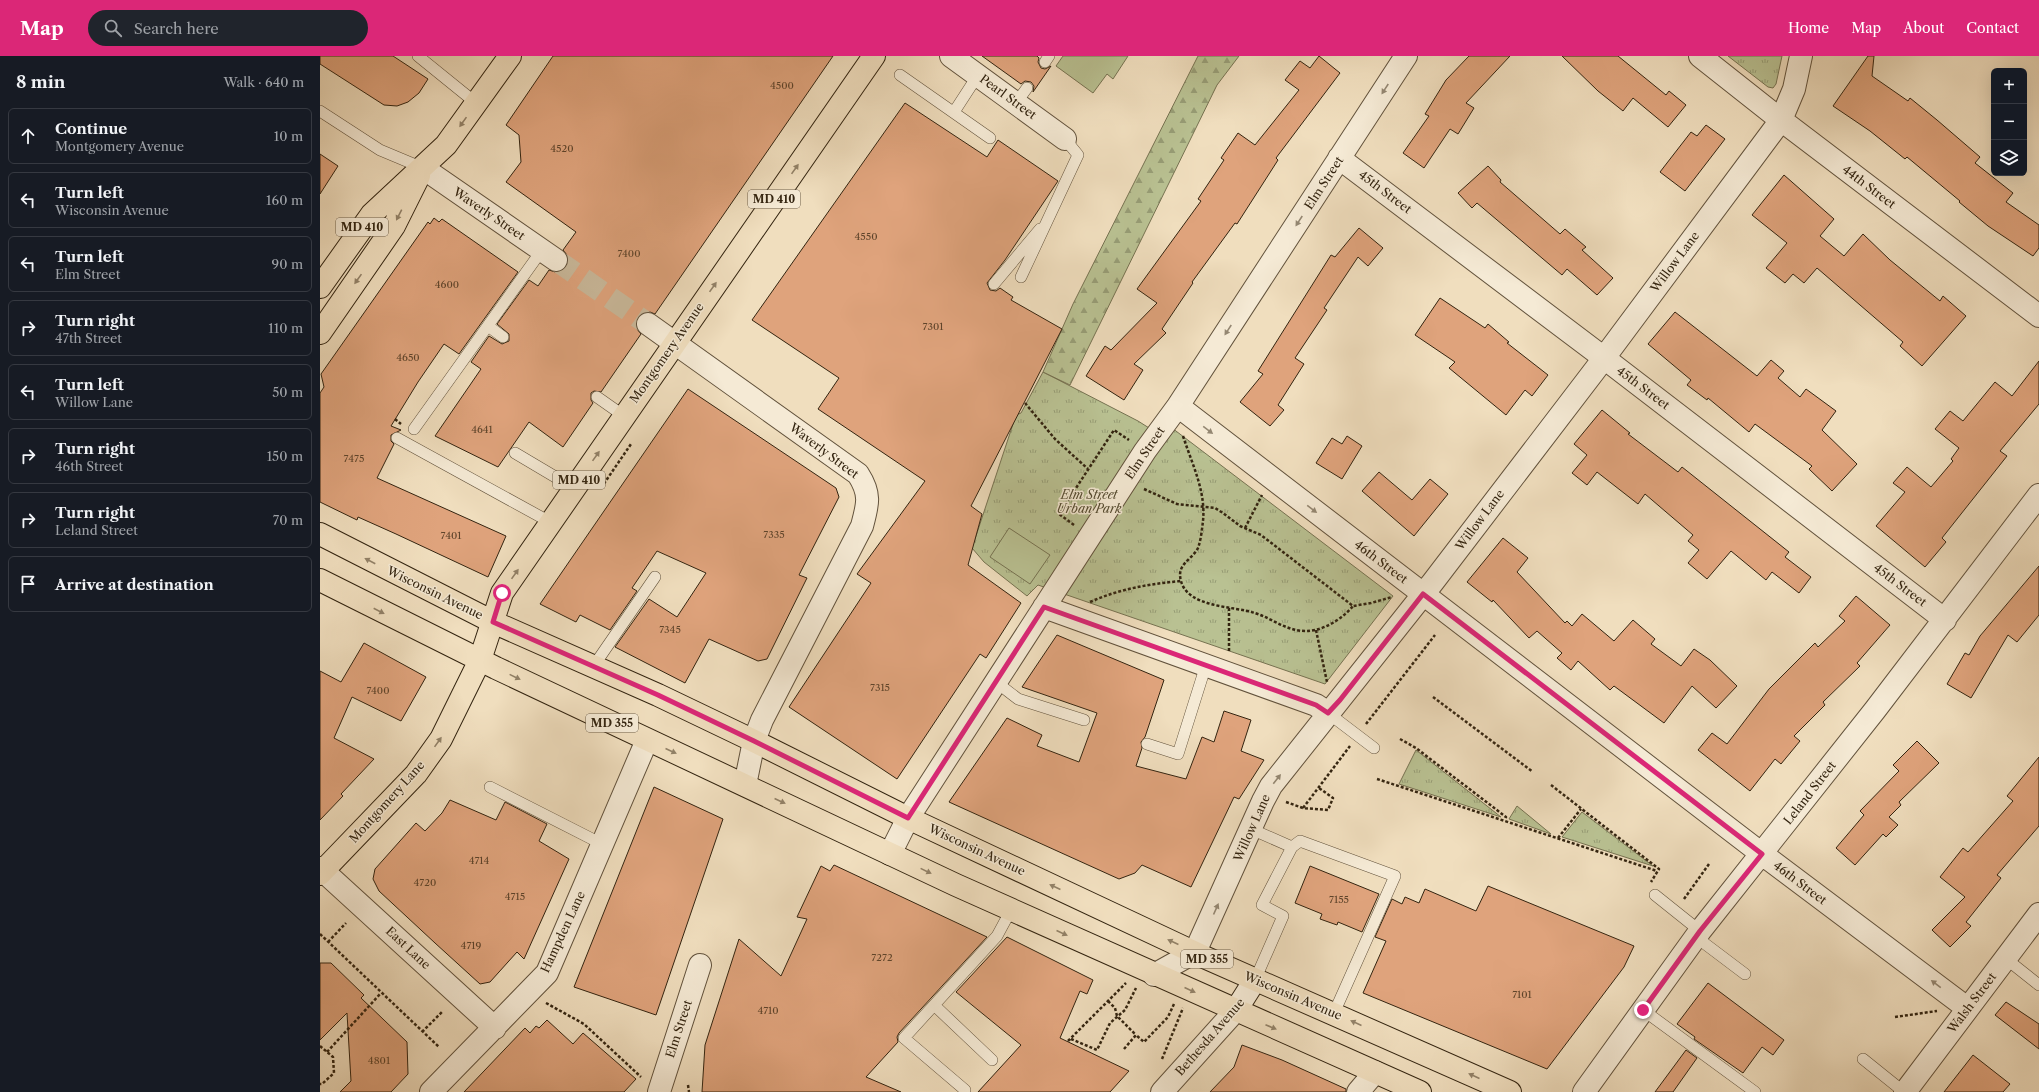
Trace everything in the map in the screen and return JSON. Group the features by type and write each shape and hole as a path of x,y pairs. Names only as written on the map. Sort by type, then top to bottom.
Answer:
{"main road":[{"name":"MD 410","path":"320,287 372,214 446,145 509,56"},
{"name":"Montgomery Avenue","path":"480,660 502,593 674,342 874,56"},
{"path":"320,333 394,226 423,168"},
{"name":"Wisconsin Avenue","path":"320,534 493,622 754,741 908,818 1255,980 1334,1013 1510,1092"},
{"name":"MD 355","path":"320,580 480,660 647,740 745,784 890,854 1154,975 1420,1092"},
{"name":"Montgomery Lane","path":"321,871 416,774 441,739 480,660"}],"street":[{"name":"Pearl Street","path":"951,56 978,75 1021,95 1065,139"},
{"name":"Elm Street","path":"890,854 908,818 1044,607 1145,451 1178,406 1406,56"},
{"name":"44th Street","path":"1700,56 1781,120 2039,316"},
{"name":"Willow Lane","path":"1195,952 1271,786 1423,594 1604,358 1781,120 1794,89 1801,56"},
{"name":"45th Street","path":"1340,158 1604,358 1945,620"},
{"name":"Waverly Street","path":"423,168 549,255"},
{"name":"Waverly Street","path":"648,324 858,474 868,494 868,503 862,526 762,720 754,741"},
{"name":"46th Street","path":"1178,406 1762,854 1968,1008"},
{"name":"Leland Street","path":"1584,1092 1698,934 1945,620 2039,495"},
{"path":"1044,607 1316,705 1328,713"},
{"name":"Hampden Lane","path":"431,1092 547,973 647,740"},
{"path":"745,784 754,741"},
{"name":"East Lane","path":"321,871 495,1028"},
{"name":"Walsh Street","path":"1905,1092 2039,914"},
{"path":"1154,975 1195,952"},
{"name":"Elm Street","path":"659,1092 700,965"},
{"name":"Bethesda Avenue","path":"1162,1092 1236,1010 1255,980"},
{"path":"1358,1092 1375,1072"}],"lane":[{"path":"418,56 476,103"},
{"path":"900,75 990,138"},
{"path":"954,112 978,75"},
{"path":"320,111 380,150 423,168"},
{"path":"1021,277 1078,155 1065,139"},
{"path":"994,284 1051,214"},
{"path":"414,429 488,326 549,255"},
{"path":"488,326 503,337"},
{"path":"597,397 624,416"},
{"path":"397,438 550,522"},
{"path":"515,454 574,488"},
{"path":"593,667 655,577"},
{"path":"1147,744 1178,754 1206,665"},
{"path":"996,682 1018,699 1084,720"},
{"path":"1328,713 1374,748"},
{"path":"490,787 602,844"},
{"path":"1251,829 1292,847"},
{"path":"1255,980 1284,916 1262,905 1292,847 1300,841 1395,876 1334,1013"},
{"path":"1655,895 1745,974"},
{"path":"965,1090 904,1038 997,936 1011,910"},
{"path":"2005,958 2039,985"},
{"path":"934,1005 992,1060"},
{"path":"1643,1010 1755,1092"},
{"path":"1863,1059 1905,1092"}],"path":[{"path":"1025,403 1056,439 1088,469"},
{"path":"394,419 400,424"},
{"path":"1091,536 1059,514 1114,430 1145,451"},
{"path":"1181,430 1201,488 1204,507 1198,548 1180,571 1181,581 1185,589 1194,596 1205,602 1256,613 1295,630 1316,630 1337,620 1353,606 1371,604 1395,596"},
{"path":"1143,488 1177,504 1219,510 1232,521 1261,535 1353,606"},
{"path":"1245,528 1250,515 1263,492"},
{"path":"1088,603 1106,595 1133,587 1181,581"},
{"path":"1229,608 1229,654"},
{"path":"1316,630 1328,687"},
{"path":"1362,721 1367,725 1436,635"},
{"path":"1433,696 1533,772"},
{"path":"1400,739 1416,748 1506,817 1504,820"},
{"path":"1303,808 1351,744 1346,740"},
{"path":"1377,779 1657,870"},
{"path":"1551,786 1659,869 1657,870 1656,876 1649,884"},
{"path":"1285,802 1303,808 1328,810 1333,798 1319,788"},
{"path":"1558,838 1581,809"},
{"path":"1688,902 1683,898 1709,864"},
{"path":"328,942 346,924"},
{"path":"320,934 438,1047"},
{"path":"1068,1042 1126,983"},
{"path":"1071,1038 1097,1050 1110,1023 1125,1010 1136,988"},
{"path":"327,1052 381,993"},
{"path":"1108,1001 1115,1008 1117,1016 1144,1042 1168,1017 1174,1004"},
{"path":"546,1003 584,1024 641,1077"},
{"path":"1160,1066 1185,1003"},
{"path":"1895,1017 1944,1010"},
{"path":"422,1032 442,1012"},
{"path":"1124,1049 1136,1035"},
{"path":"320,1046 333,1057 334,1073 322,1084 320,1084"},
{"path":"688,1085 690,1092"}],"green space":[{"path":"1063,56 1128,56 1113,79 1107,74 1093,93 1056,66"},
{"path":"1198,56 1239,56 1217,85 1070,385 1043,372 1073,304"},
{"path":"1728,56 1782,56 1776,84 1773,88 1768,87"},
{"name":"Elm Street Urban Park","path":"1043,372 1138,421 1165,438 1172,428 1393,596 1325,684 1038,585 1027,596 984,562 972,548 1016,415 1021,413"},
{"path":"1009,528 1050,555 1030,584 990,557"},
{"path":"1416,750 1501,817 1399,784"},
{"path":"1517,806 1551,834 1509,819"},
{"path":"1582,812 1653,866 1562,837"}],"building":[{"path":"320,56 393,56 428,79 419,93 408,102 397,106 384,105 320,64"},
{"path":"553,56 833,56 655,314 650,312 643,313 638,317 636,323 637,329 641,334 601,392 594,391 591,393 591,400 593,403 563,447 529,422 498,467 435,436 481,369 471,362 489,336 502,344 509,341 509,334 497,324 529,280 538,286 549,270 555,272 562,271 566,267 568,261 567,255 563,250 576,232 506,182 521,162 519,135 506,125"},
{"path":"982,56 1037,56 1039,58 1038,62 1041,68 1045,69 1051,66 1033,92 1034,86 1031,82 1025,81 1021,84"},
{"path":"1319,56 1340,73 1276,158 1278,160 1237,224 1235,223 1192,282 1193,283 1162,329 1166,333 1134,364 1143,370 1124,400 1086,376 1105,346 1111,350 1157,303 1137,289 1201,201 1198,199 1224,160 1221,158 1238,133 1255,145 1299,90 1285,80 1300,61 1310,68"},
{"path":"1469,56 1510,56 1466,103 1474,108 1458,134 1450,129 1424,168 1403,153 1429,116 1425,114 1446,80"},
{"path":"1562,56 1618,56 1666,95 1669,91 1686,105 1668,127 1633,98 1623,111 1598,91"},
{"path":"1868,56 1874,56 1872,76 1908,101 1910,98 1937,120 1980,157 1975,163 2013,193 2006,202 2039,225 2039,248 2033,256 1988,226 1907,157 1905,159 1870,131 1833,106"},
{"path":"905,103 987,157 998,140 1058,181 1005,260 987,283 990,290 996,291 1000,288 1013,297 1011,300 1062,329 971,506 982,514 968,565 1021,603 986,658 980,654 897,779 789,707 871,583 857,574 925,481 818,409 839,378 752,320"},
{"path":"1706,125 1725,139 1685,191 1660,172 1691,132 1697,136"},
{"path":"320,154 338,166 320,194"},
{"path":"1488,166 1501,180 1500,182 1560,234 1565,229 1586,247 1582,250 1613,278 1597,295 1567,269 1562,275 1477,203 1472,208 1458,193"},
{"path":"1784,175 1834,219 1820,236 1844,256 1863,234 1890,260 1940,301 1943,296 1966,316 1922,366 1900,346 1903,342 1817,268 1804,283 1793,274 1785,283 1766,268 1787,243 1752,215"},
{"path":"434,218 439,222 442,219 518,272 459,354 444,344 418,382 391,426 401,430 391,435 391,441 394,444 377,478 506,536 488,577 358,517 357,520 320,502 320,393 324,387 321,374 428,222 430,224"},
{"path":"1359,228 1383,248 1368,266 1358,257 1324,308 1327,310 1295,358 1304,364 1278,405 1284,410 1270,426 1240,402 1263,374 1258,371 1331,255 1335,257"},
{"path":"1440,298 1485,328 1488,324 1509,342 1507,343 1548,375 1532,396 1525,390 1506,415 1449,368 1455,362 1415,335"},
{"path":"1675,312 1757,376 1771,360 1784,371 1778,378 1800,397 1806,389 1836,411 1822,430 1857,464 1832,491 1809,469 1812,466 1755,424 1749,432 1708,398 1707,400 1687,385 1691,380 1648,344"},
{"path":"2039,361 2039,404 2000,451 2007,456 1942,538 1946,542 1925,567 1876,526 1905,492 1893,483 1907,467 1931,487 1953,461 1951,459 1959,448 1935,429 1950,411 1963,421 1995,382 2012,396"},
{"path":"688,389 836,488 839,497 799,575 807,578 767,659 758,661 709,639 685,683 615,647 649,599 677,617 706,573 657,551 632,588 637,591 610,630 580,615 576,622 540,604"},
{"path":"1602,410 1630,433 1628,434 1678,472 1682,467 1789,552 1785,557 1811,577 1799,593 1772,572 1766,580 1731,551 1707,579 1688,563 1699,550 1688,541 1693,535 1645,494 1638,504 1597,472 1587,485 1572,473 1587,455 1574,444"},
{"path":"1347,436 1362,446 1342,479 1316,463 1332,438 1342,444"},
{"path":"1379,472 1412,500 1430,479 1448,494 1414,536 1362,491"},
{"path":"1503,538 1528,558 1517,572 1565,623 1567,621 1572,626 1582,614 1614,641 1633,620 1655,639 1651,644 1681,666 1694,649 1710,660 1737,686 1716,708 1692,686 1664,723 1614,686 1610,690 1578,661 1571,670 1557,658 1562,653 1537,631 1529,638 1493,600 1492,602 1467,582"},
{"path":"2039,566 2039,615 2017,642 2008,635 1971,698 1947,684 1965,653 1969,655 1980,636"},
{"path":"1856,596 1890,625 1857,663 1860,666 1823,702 1825,705 1794,736 1800,741 1781,764 1775,759 1750,791 1698,750 1712,733 1727,744 1769,689 1815,643 1818,647 1845,621 1839,616"},
{"path":"1057,635 1164,680 1145,737 1141,742 1142,748 1136,766 1186,779 1202,737 1214,742 1224,711 1251,720 1241,751 1264,760 1239,799 1234,797 1191,887 1142,865 1135,873 1119,879 949,802 1007,718 1042,735 1037,746 1079,762 1097,713 1022,687"},
{"path":"364,643 426,677 401,721 352,697 334,738 374,759 341,794 343,796 320,820 320,671 341,682"},
{"path":"1917,741 1939,763 1899,802 1901,805 1889,817 1898,825 1886,837 1883,834 1855,865 1836,848 1864,815 1860,811 1899,771 1893,765"},
{"path":"2039,757 2039,826 1997,875 2001,878 1966,922 1971,926 1950,947 1932,930 1965,897 1940,877 1963,848 1968,852 2013,801 2007,796"},
{"path":"654,787 723,819 656,1015 574,987"},
{"path":"450,800 496,820 505,802 547,824 539,841 569,859 524,959 517,952 490,982 480,984 379,891 373,879 375,869 416,823 425,831 442,813"},
{"path":"834,865 987,937 899,1033 897,1037 898,1042 866,1077 901,1092 702,1092 705,1045 739,939 781,976 807,919 797,917 821,866 830,871"},
{"path":"1310,866 1379,894 1362,932 1338,922 1337,925 1320,919 1322,914 1295,903"},
{"path":"1488,886 1634,946 1624,967 1547,1069 1363,993 1386,941 1375,937 1392,899 1402,904 1405,897 1419,903 1425,889 1476,911"},
{"path":"1007,937 1093,980 1087,994 1080,991 1060,1038 1129,1071 1110,1092 978,1092 1021,1045 956,992"},
{"path":"320,963 331,963 364,995 361,998 407,1042 408,1074 391,1092 340,1092 351,1081 347,1013 320,1040"},
{"path":"1708,983 1784,1040 1773,1055 1762,1047 1743,1073 1694,1039 1695,1037 1677,1024"},
{"path":"2006,1002 2039,1024 2039,1049 1995,1015"},
{"path":"547,1020 573,1044 583,1033 636,1079 624,1092 464,1092 525,1028 530,1033 536,1026 539,1028"},
{"path":"1242,1045 1282,1060 1346,1089 1346,1092 1210,1092 1234,1067"},
{"path":"1686,1050 1697,1058 1673,1092 1655,1092"},
{"path":"1973,1055 2010,1084 2003,1092 1944,1092"}],"tunnel":[{"path":"556,260 648,324"}],"route":[{"path":"502,593 493,622 658,695 908,818 1044,607 1316,705 1328,713 1340,700 1423,594 1762,854 1700,931 1643,1010"}]}
